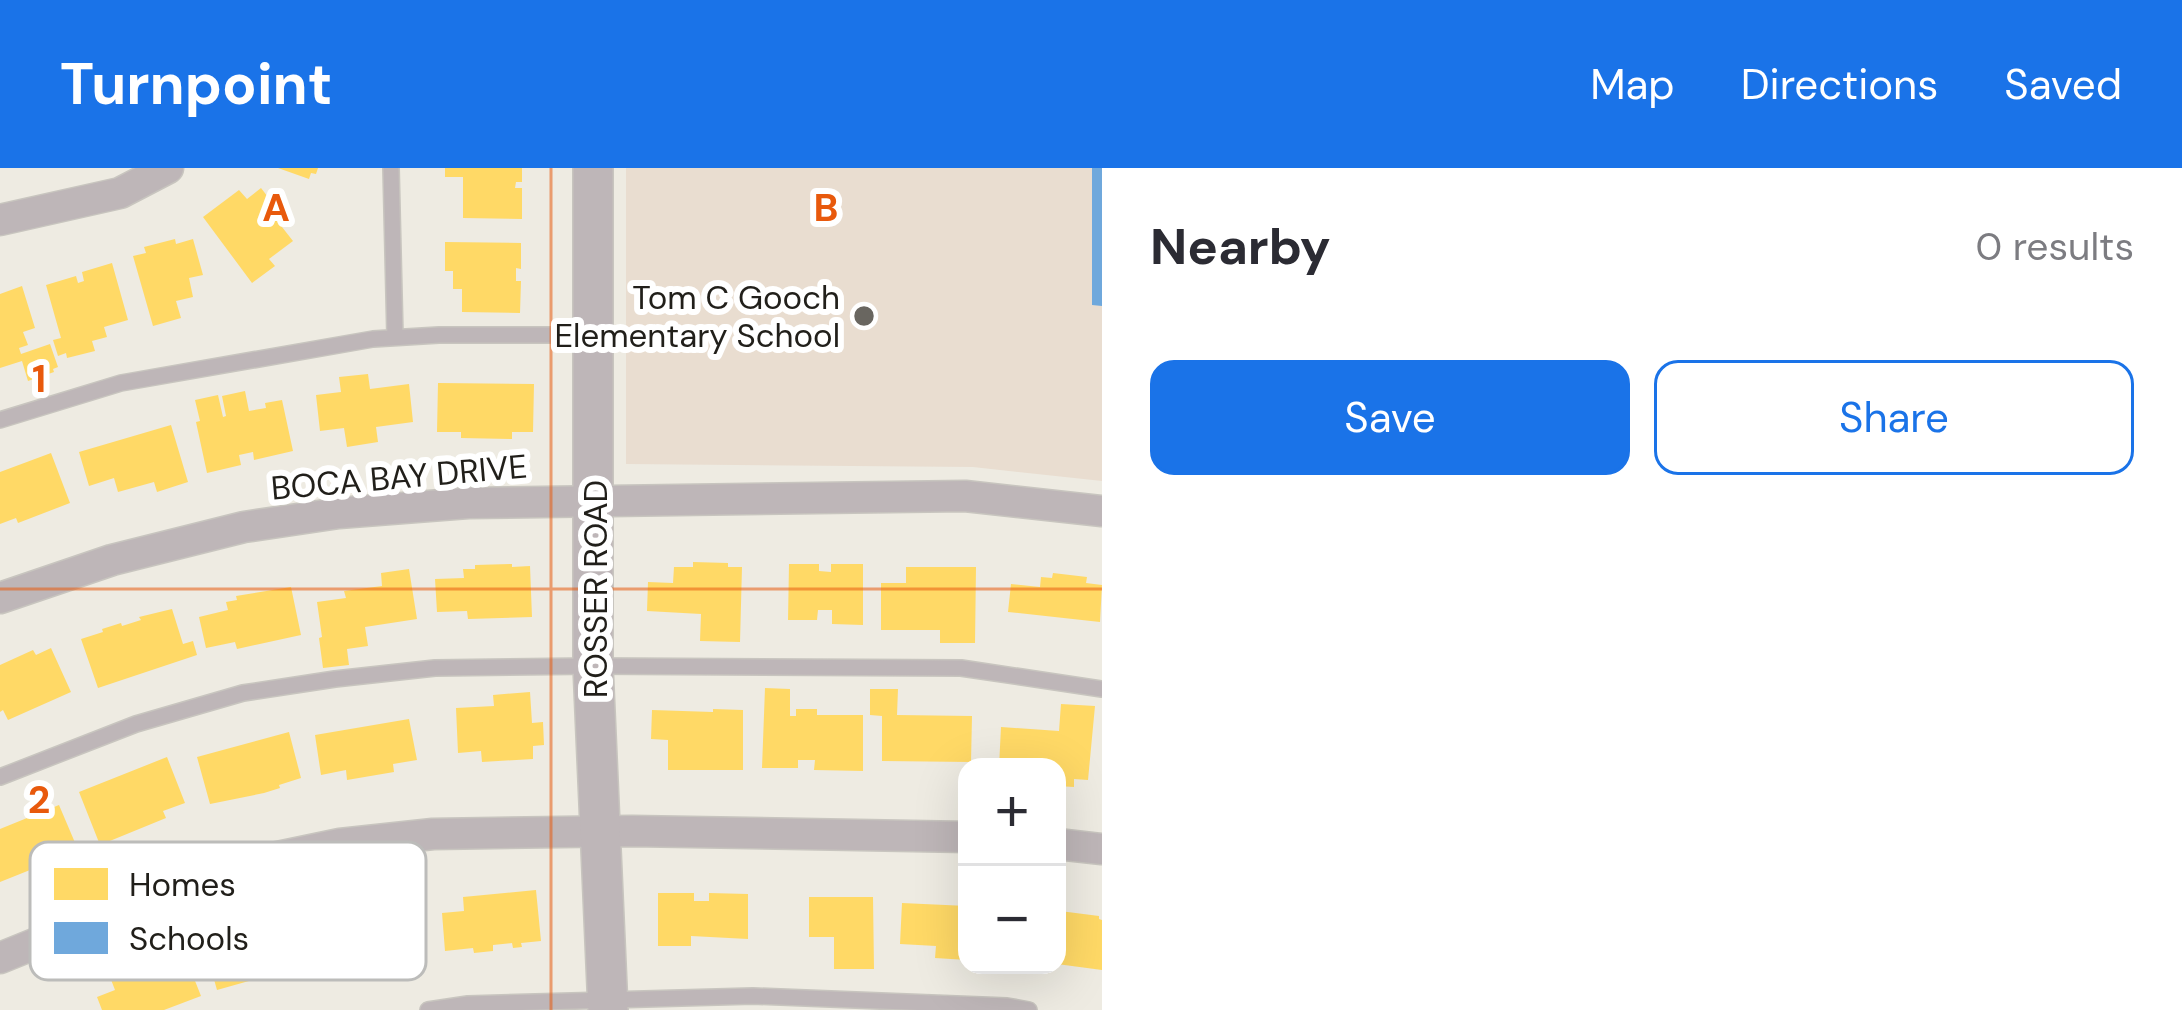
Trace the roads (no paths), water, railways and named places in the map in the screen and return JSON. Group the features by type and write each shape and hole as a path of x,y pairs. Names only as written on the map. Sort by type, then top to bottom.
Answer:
{"street":[{"path":"0,220 120,194 168,168"},
{"name":"ROSSER ROAD","path":"593,168 593,665 607,1004"},
{"name":"BOCA BAY DRIVE","path":"0,598 112,560 244,527 447,505 964,496 1102,511"},
{"path":"359,842 433,834 600,831 958,837"},
{"path":"1066,845 1102,849"},
{"path":"0,958 30,946"}],"lane":[{"path":"391,168 395,338"},
{"path":"0,420 122,383 298,350 439,334 593,334"},
{"path":"0,777 136,724 243,693 435,668 961,668 1102,689"},
{"path":"428,1010 468,1004 607,1004 753,996 1029,1010"}],"place":[{"name":"Tom C Gooch Elementary School","path":"864,316"}]}
